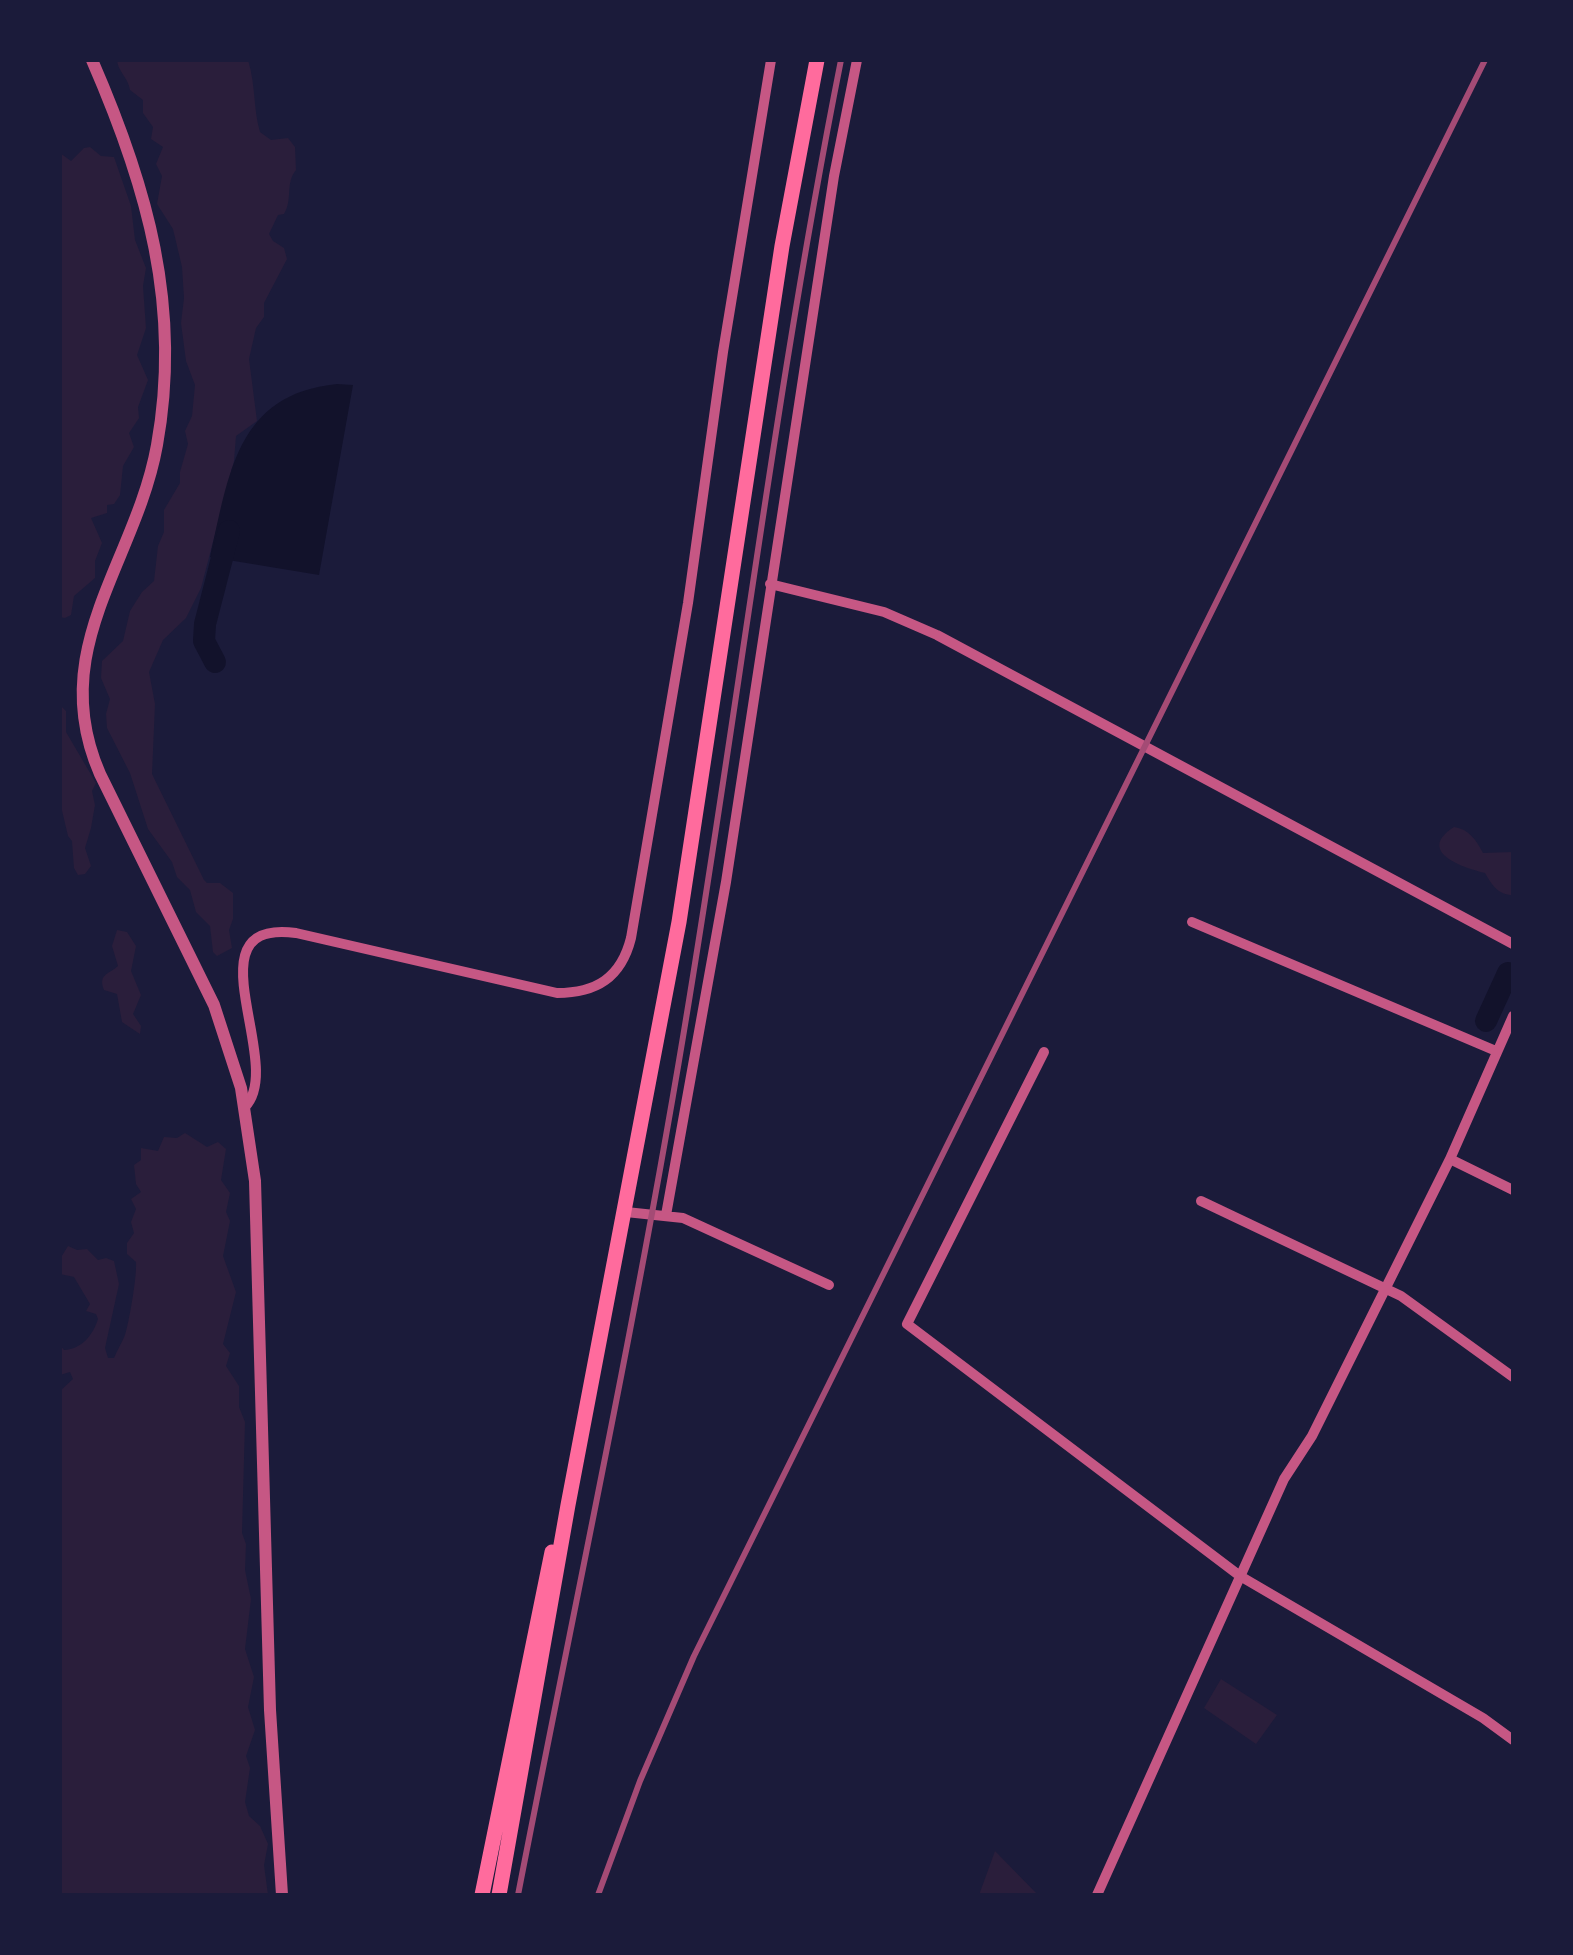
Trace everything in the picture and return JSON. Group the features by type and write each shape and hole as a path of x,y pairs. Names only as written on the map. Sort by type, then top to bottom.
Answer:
{"main road":[{"path":"499,1895 568,1505 679,922 770,319 817,60"},
{"path":"482,1895 544,1586 568,1505"}],"street":[{"path":"92,60 136,176 154,237 165,305 166,350 153,465 89,638 82,695 84,722 100,774 214,1005 245,1106 255,1181 270,1710 282,1895"},
{"path":"245,1106 254,1094 256,1076 243,979 244,956 248,946 262,936 296,933 557,993 588,991 608,980 622,964 631,938 688,603 771,60"},
{"path":"666,1216 726,882 836,165 857,60"},
{"path":"770,584 884,612 937,635 1513,944"},
{"path":"1192,922 1496,1052"},
{"path":"1098,1895 1284,1479 1312,1436 1450,1159 1513,1016"},
{"path":"1044,1052 906,1324 1240,1576 1483,1718 1513,1740"},
{"path":"1450,1159 1513,1190"},
{"path":"1201,1202 1401,1296 1513,1377"},
{"path":"626,1212 683,1218 829,1285"}],"shaded area":[{"path":"117,60 248,60 260,132 271,140 288,138 295,147 296,170 287,209 278,215 269,234 284,248 287,259 264,303 264,317 256,328 249,359 257,421 236,436 234,461 201,588 186,618 163,640 149,672 155,704 152,774 204,880 220,883 233,893 229,930 232,948 217,956 210,926 196,912 190,890 177,877 172,862 148,829 130,773 107,728 110,699 101,678 102,661 123,641 130,611 154,581 158,546 164,532 164,510 180,483 195,385 186,361 181,323 182,267 173,229 157,204 162,176 156,164 163,147 151,139 153,127 143,113 143,100 130,90"},
{"path":"90,147 101,156 114,157 131,206 135,240 146,268 146,328 137,355 148,380 138,407 139,418 129,433 134,447 123,466 120,495 114,504 107,505 107,513 91,518 102,543 95,561 95,578 74,596 71,615 65,618 60,617 60,153 71,161"},
{"path":"353,385 319,575 210,557 232,469 257,422 277,404 303,391"},
{"path":"60,705 66,711 66,732 96,783 85,848 91,866 85,874 78,875 60,802"},
{"path":"1454,827 1472,836 1483,853 1513,852 1513,895 1499,891 1485,873 1447,858 1439,844"},
{"path":"117,930 127,932 136,946 131,971 141,995 133,1014 141,1026 140,1034 122,1022 117,994 104,990 102,985 105,975 118,966 112,946"},
{"path":"185,1133 207,1147 218,1142 226,1149 221,1180 230,1193 226,1212 230,1221 223,1256 236,1292 223,1344 230,1353 226,1366 239,1386 239,1407 245,1422 242,1533 251,1599 245,1649 254,1677 248,1707 255,1730 246,1756 250,1768 245,1802 249,1816 260,1826 268,1844 264,1865 268,1895 60,1895 60,1391 73,1379 70,1372 60,1375 60,1345 64,1350 81,1344 98,1319 96,1314 86,1311 90,1304 74,1277 60,1274 60,1259 68,1246 87,1249 98,1260 114,1261 119,1284 105,1348 108,1358 114,1358 127,1329 135,1278 136,1262 127,1254 136,1209 131,1199 141,1192 134,1165 141,1160 141,1148 158,1151 164,1137 177,1138"},
{"path":"1221,1679 1277,1715 1256,1744 1204,1708"},
{"path":"995,1851 1038,1895 979,1895"}],"waterway":[{"path":"215,662 204,641 205,624 229,531"},
{"path":"1486,1021 1508,973"}],"railway":[{"path":"518,1895 665,1139 797,302 841,60"},
{"path":"598,1895 640,1781 694,1656 1485,60"}]}
